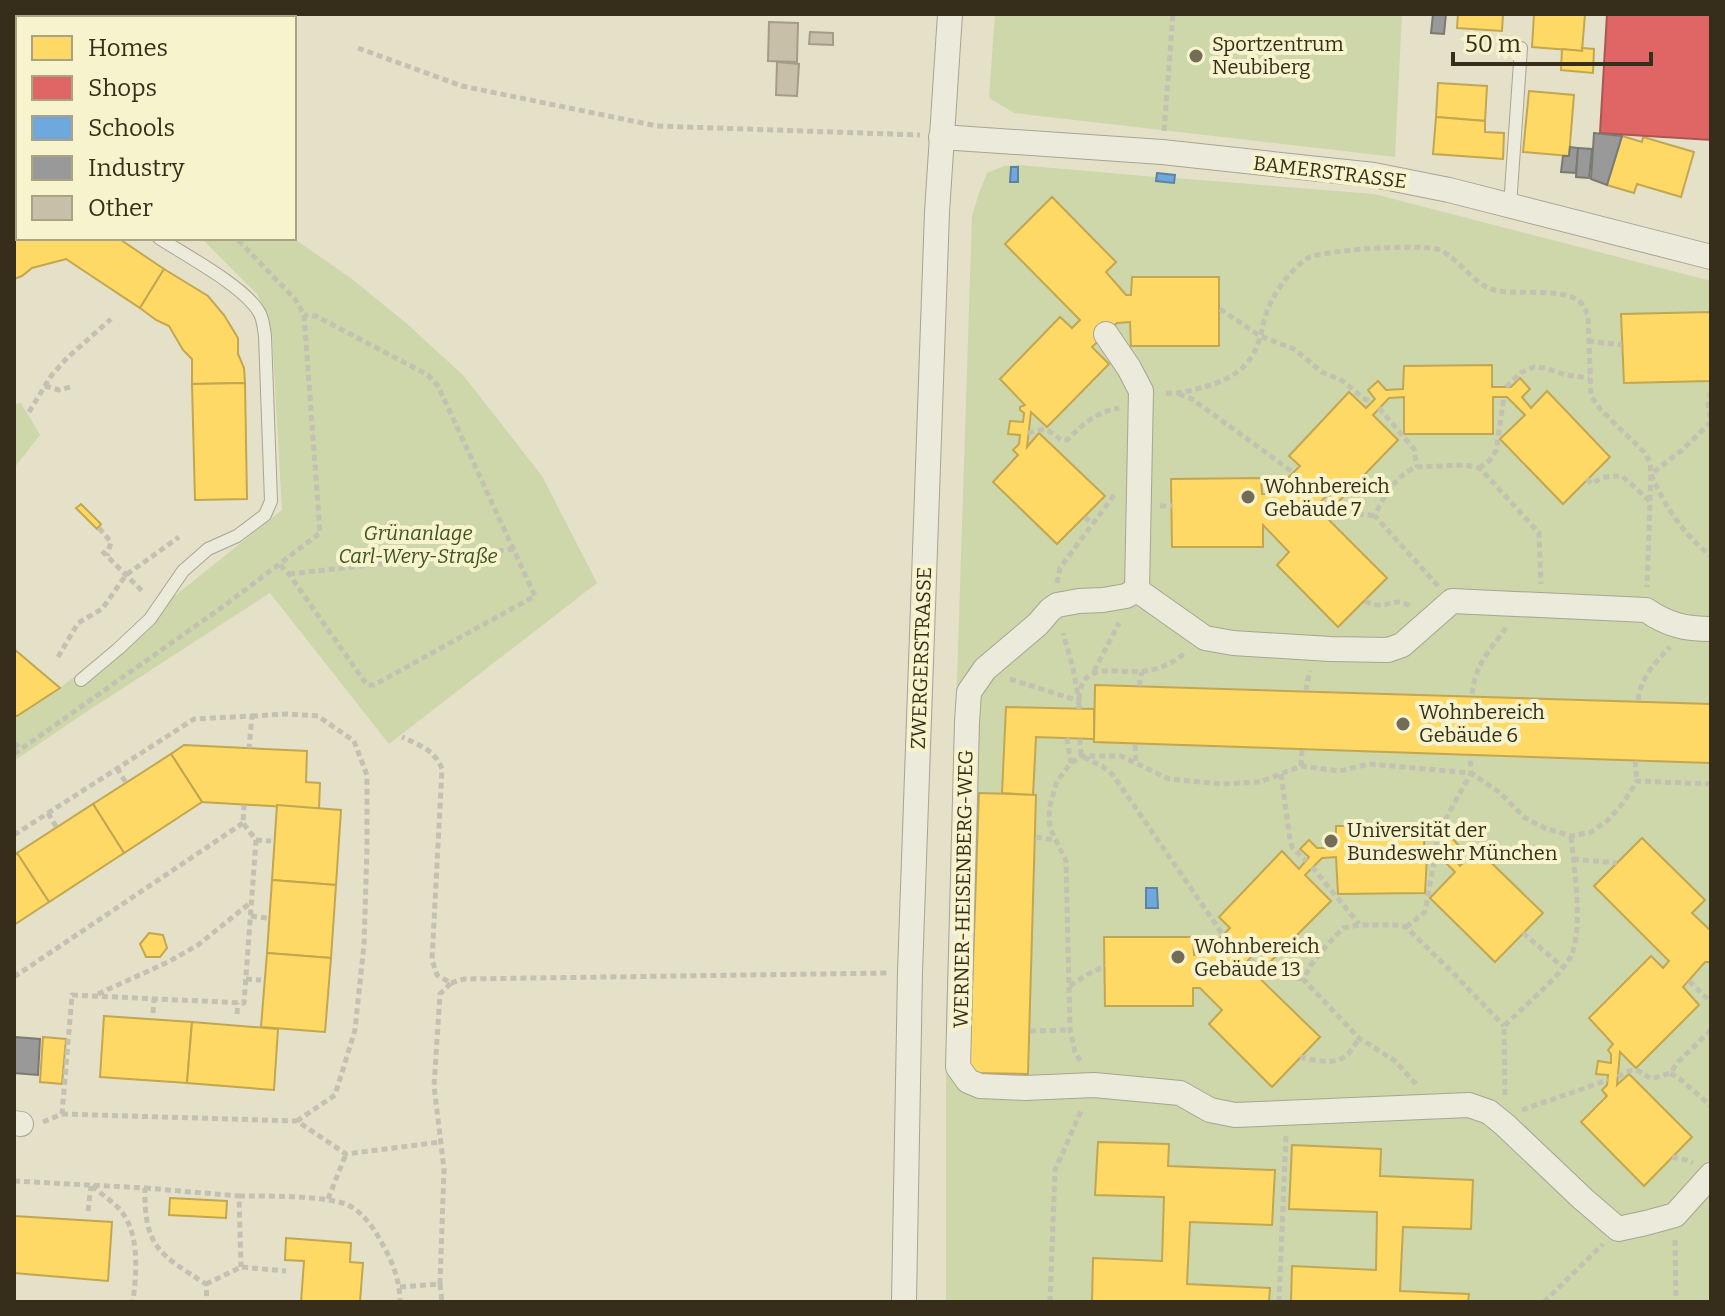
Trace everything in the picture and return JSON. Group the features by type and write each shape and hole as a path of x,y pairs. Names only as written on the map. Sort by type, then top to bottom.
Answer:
{"street":[{"name":"ZWERGERSTRASSE","path":"904,1302 910,972 936,227 950,14"},
{"name":"BAMERSTRASSE","path":"941,137 1162,152 1374,175 1449,190 1711,257"},
{"path":"1106,334 1129,368 1140,398 1137,590"},
{"path":"1057,605 1126,596 1137,590"},
{"path":"1137,590 1205,638 1267,645 1388,650 1402,645 1452,601 1646,610 1660,619 1699,629"},
{"name":"WERNER-HEISENBERG-WEG","path":"1057,605 985,669 969,692 958,1067 968,1081 980,1086 1094,1085 1180,1093 1210,1110 1235,1115 1469,1105 1505,1120 1583,1199 1618,1229"},
{"path":"1618,1229 1675,1215 1711,1175"}],"lane":[{"path":"1510,206 1521,48"},
{"path":"81,680 150,619 183,571 208,549 237,536 265,515 271,501 265,336 260,313 243,294 162,240"}],"path":[{"path":"1162,152 1173,14"},
{"path":"358,48 462,86 657,126 941,137"},
{"path":"1028,433 1045,429 1061,440 1067,440 1105,410 1140,398 1178,394 1219,383 1239,372 1256,349 1268,308 1286,278 1309,257 1373,248 1437,248 1492,290 1564,294 1582,305 1588,315 1591,396 1650,462 1646,610"},
{"path":"1220,309 1260,336 1294,349 1322,372 1343,381 1372,402"},
{"path":"280,565 367,685 374,685 535,596 438,386 428,375 316,316 304,315"},
{"path":"29,412 51,376 111,319"},
{"path":"1588,341 1622,345"},
{"path":"1506,387 1522,372 1534,367 1589,378"},
{"path":"45,386 59,390 74,386"},
{"path":"1651,474 1710,423 1708,405 1711,392"},
{"path":"1178,394 1192,399 1294,473"},
{"path":"1479,468 1496,451 1506,399"},
{"path":"1382,408 1414,449 1417,467"},
{"path":"1375,516 1388,492 1411,469 1465,465 1479,468 1539,533 1532,605 1478,666 1472,694"},
{"path":"1079,709 1073,668 1057,605 1060,568 1109,501 1139,468"},
{"path":"1651,474 1662,499 1681,527 1711,556"},
{"path":"1587,479 1592,484 1599,478 1622,476 1651,502"},
{"path":"1322,501 1342,515 1375,516 1452,601"},
{"path":"1085,517 1092,524"},
{"path":"99,528 111,542 104,554 143,592"},
{"path":"58,657 78,623 102,609 126,575 179,537"},
{"path":"289,574 514,549"},
{"path":"1079,701 1085,678 1094,671 1137,590"},
{"path":"1365,601 1379,606 1406,602 1430,621"},
{"path":"1638,700 1648,670 1699,629"},
{"path":"1094,671 1142,672 1157,669 1172,663 1205,638"},
{"path":"985,669 1079,701"},
{"path":"1139,686 1142,672"},
{"path":"14,835 194,719 287,714 318,716 354,741 367,775 364,944 355,1030 335,1095 297,1121"},
{"path":"249,748 252,716"},
{"path":"402,737 430,751 438,758 442,769 432,960 437,975 451,983"},
{"path":"1067,738 1071,763"},
{"path":"1080,739 1081,756"},
{"path":"14,743 21,749"},
{"path":"1135,745 1136,762"},
{"path":"1301,766 1302,750"},
{"path":"1050,1302 1055,1170 1094,1085 1075,1052 1070,1030 1066,861 1050,828 1049,809 1057,781 1071,763 1081,756 1121,756 1169,779 1222,784 1260,782 1301,766 1340,771 1369,764 1471,773 1499,792 1525,818 1571,836 1591,832 1607,821 1623,803 1637,781 1635,761"},
{"path":"1081,756 1113,775 1223,935"},
{"path":"1436,848 1439,831 1471,773 1470,756"},
{"path":"117,768 126,783"},
{"path":"1281,774 1292,847 1306,861"},
{"path":"1637,781 1711,784"},
{"path":"62,1114 72,995 244,1003 256,840 243,823 244,805"},
{"path":"48,813 57,828"},
{"path":"14,977 243,823"},
{"path":"1504,1026 1571,956 1577,905 1571,836"},
{"path":"1036,837 1054,840"},
{"path":"256,840 271,841"},
{"path":"1573,859 1617,863"},
{"path":"1406,927 1425,912 1435,860 1443,860"},
{"path":"1314,867 1360,925"},
{"path":"93,996 134,979 198,945 251,903"},
{"path":"251,916 267,918"},
{"path":"1303,979 1343,928 1392,924 1406,927 1504,1026 1505,1120 1608,1080"},
{"path":"1523,933 1563,967"},
{"path":"1250,959 1264,971 1303,979 1359,1038 1395,1061 1431,1107"},
{"path":"1069,986 1105,966"},
{"path":"442,1302 444,1169 434,1086 440,994 451,983 464,979 899,972"},
{"path":"246,979 261,980"},
{"path":"1689,981 1711,1002"},
{"path":"153,1013 154,999"},
{"path":"237,1014 238,1003"},
{"path":"1030,1031 1070,1030"},
{"path":"1619,1075 1626,1071 1639,1071 1651,1079 1670,1073 1711,1030"},
{"path":"1300,1057 1315,1061 1339,1060 1347,1055 1359,1038"},
{"path":"1670,1073 1711,1106"},
{"path":"1279,1302 1287,1113"},
{"path":"17,1124 38,1124 62,1114 297,1121 346,1154 440,1142"},
{"path":"328,1199 346,1154"},
{"path":"14,1181 328,1199 350,1207 374,1229 400,1287 400,1302"},
{"path":"88,1211 91,1185"},
{"path":"91,1185 123,1213 131,1230 136,1269 133,1302"},
{"path":"145,1188 144,1217 150,1237 164,1255 206,1284"},
{"path":"239,1196 241,1267"},
{"path":"1675,1215 1676,1302"},
{"path":"1544,1302 1618,1229"},
{"path":"206,1284 241,1267 286,1271"},
{"path":"206,1284 207,1302"},
{"path":"400,1287 440,1284"}],"green space":[{"name":"Sportzentrum Neubiberg","path":"995,14 1402,14 1395,157 1014,113 989,98"},
{"name":"Universität der Bundeswehr München","path":"1004,166 1156,177 1157,180 1175,178 1374,194 1711,281 1711,1302 946,1302 946,1020 972,216 987,173"},
{"name":"Grünanlage Carl-Wery-Straße","path":"203,240 296,240 352,279 406,323 463,375 542,476 597,583 389,744 270,593 14,761 14,714 60,688 282,510 272,333 258,295"},
{"path":"21,403 40,435 14,468 14,404"}],"building: Homes":[{"path":"1458,14 1503,14 1502,31 1457,28"},
{"path":"1534,14 1585,14 1582,51 1532,47"},
{"path":"1582,48 1594,49 1593,73 1561,70 1562,49 1582,51"},
{"path":"1438,83 1487,86 1485,121 1436,117"},
{"path":"1529,91 1574,95 1569,156 1523,152"},
{"path":"1436,117 1485,121 1485,132 1504,133 1503,159 1433,154"},
{"path":"1622,136 1642,142 1643,137 1694,152 1681,197 1637,184 1634,193 1607,185"},
{"path":"1052,197 1116,262 1106,272 1126,295 1131,295 1132,277 1219,277 1219,346 1131,346 1130,322 1117,323 1092,347 1109,364 1047,427 1031,412 1027,447 1039,433 1105,496 1057,544 993,482 1018,455 1013,450 1019,444 1020,435 1008,434 1010,421 1023,422 1024,413 1020,407 1025,405 1000,379 1060,317 1072,328 1080,320 1005,244"},
{"path":"14,231 16,240 121,240 164,269 140,308 66,259 32,268 14,279"},
{"path":"164,269 208,296 224,315 238,338 238,354 244,368 245,383 192,384 192,359 169,326 140,308"},
{"path":"1711,312 1711,381 1624,383 1621,314"},
{"name":"Wohnbereich Gebäude 7","path":"1492,365 1492,387 1511,387 1520,378 1530,389 1522,397 1531,408 1547,391 1610,457 1563,504 1500,439 1525,415 1507,397 1493,397 1493,434 1404,434 1404,397 1389,398 1373,415 1398,440 1337,503 1328,494 1316,507 1387,578 1338,627 1277,565 1289,552 1263,525 1263,547 1172,547 1171,479 1261,478 1262,494 1271,494 1300,466 1289,456 1349,392 1366,408 1375,399 1368,390 1378,381 1386,390 1403,389 1404,366"},
{"path":"245,383 247,499 195,500 192,384"},
{"path":"81,504 101,524 97,529 76,508"},
{"path":"14,649 60,688 17,716 14,714"},
{"name":"Wohnbereich Gebäude 6","path":"1095,685 1711,704 1711,763 1094,742"},
{"path":"1006,707 1094,709 1094,739 1036,737 1033,795 1002,793"},
{"path":"184,745 307,751 306,782 320,783 319,809 202,802 171,754"},
{"path":"171,754 202,802 124,853 93,804"},
{"path":"979,793 1036,795 1028,1074 969,1073"},
{"path":"93,804 124,853 49,902 17,853"},
{"path":"277,805 341,810 336,885 272,880"},
{"name":"Wohnbereich Gebäude 13","path":"1336,826 1425,826 1424,848 1441,848 1452,838 1461,848 1453,857 1460,866 1477,849 1543,913 1495,962 1430,898 1455,872 1440,857 1427,857 1425,893 1338,894 1336,857 1322,858 1305,875 1331,901 1269,963 1257,950 1245,964 1320,1037 1272,1087 1209,1024 1222,1010 1200,988 1193,988 1193,1006 1105,1006 1104,937 1193,937 1194,955 1203,955 1230,928 1219,917 1282,851 1299,869 1309,857 1300,849 1309,840 1317,848 1336,848"},
{"path":"1642,838 1705,900 1692,913 1711,931 1711,962 1705,962 1683,987 1699,1005 1636,1068 1620,1052 1617,1085 1629,1074 1692,1137 1644,1186 1581,1122 1607,1096 1602,1090 1607,1085 1608,1075 1596,1074 1598,1061 1611,1063 1608,1050 1613,1044 1589,1018 1651,956 1663,968 1669,961 1594,886"},
{"path":"17,853 49,902 14,925 14,856"},
{"path":"272,880 336,885 331,958 267,953"},
{"path":"149,933 163,935 167,948 160,957 146,957 140,944"},
{"path":"267,953 331,958 325,1032 261,1027"},
{"path":"104,1016 192,1022 187,1083 100,1077"},
{"path":"192,1022 278,1029 274,1090 187,1083"},
{"path":"43,1037 66,1039 62,1084 40,1082"},
{"path":"1098,1142 1169,1144 1168,1166 1275,1170 1272,1225 1190,1222 1187,1284 1270,1288 1269,1302 1092,1302 1093,1258 1162,1261 1164,1197 1095,1195"},
{"path":"1292,1145 1381,1149 1380,1176 1473,1180 1471,1229 1403,1227 1400,1291 1469,1294 1468,1302 1291,1302 1292,1266 1376,1270 1377,1212 1289,1209"},
{"path":"170,1198 227,1201 226,1218 169,1215"},
{"path":"14,1216 112,1222 108,1281 14,1273"},
{"path":"286,1238 351,1243 350,1262 363,1263 360,1302 301,1302 304,1261 285,1260"}],"building: Shops":[{"path":"1607,14 1711,14 1711,140 1600,133"}],"building: Schools":[{"path":"1011,167 1018,167 1018,182 1010,182"},
{"path":"1157,173 1175,175 1174,183 1156,181"},
{"path":"1146,888 1157,888 1158,908 1146,908"}],"building: Industry":[{"path":"1433,14 1446,14 1444,34 1431,33"},
{"path":"1594,133 1622,136 1607,185 1591,179"},
{"path":"1570,147 1578,148 1576,173 1561,172 1563,156 1569,156"},
{"path":"1578,148 1592,149 1589,178 1576,177"},
{"path":"15,1037 40,1039 38,1075 14,1073"}],"building: Other":[{"path":"769,22 798,23 797,62 768,61"},
{"path":"810,32 833,33 833,45 809,44"},
{"path":"777,62 799,64 797,96 776,95"}],"place":[{"name":"Sportzentrum Neubiberg","path":"1196,56"},
{"name":"Wohnbereich Gebäude 7","path":"1248,497"},
{"name":"Wohnbereich Gebäude 6","path":"1403,724"},
{"name":"Universität der Bundeswehr München","path":"1331,841"},
{"name":"Wohnbereich Gebäude 13","path":"1178,957"}]}
